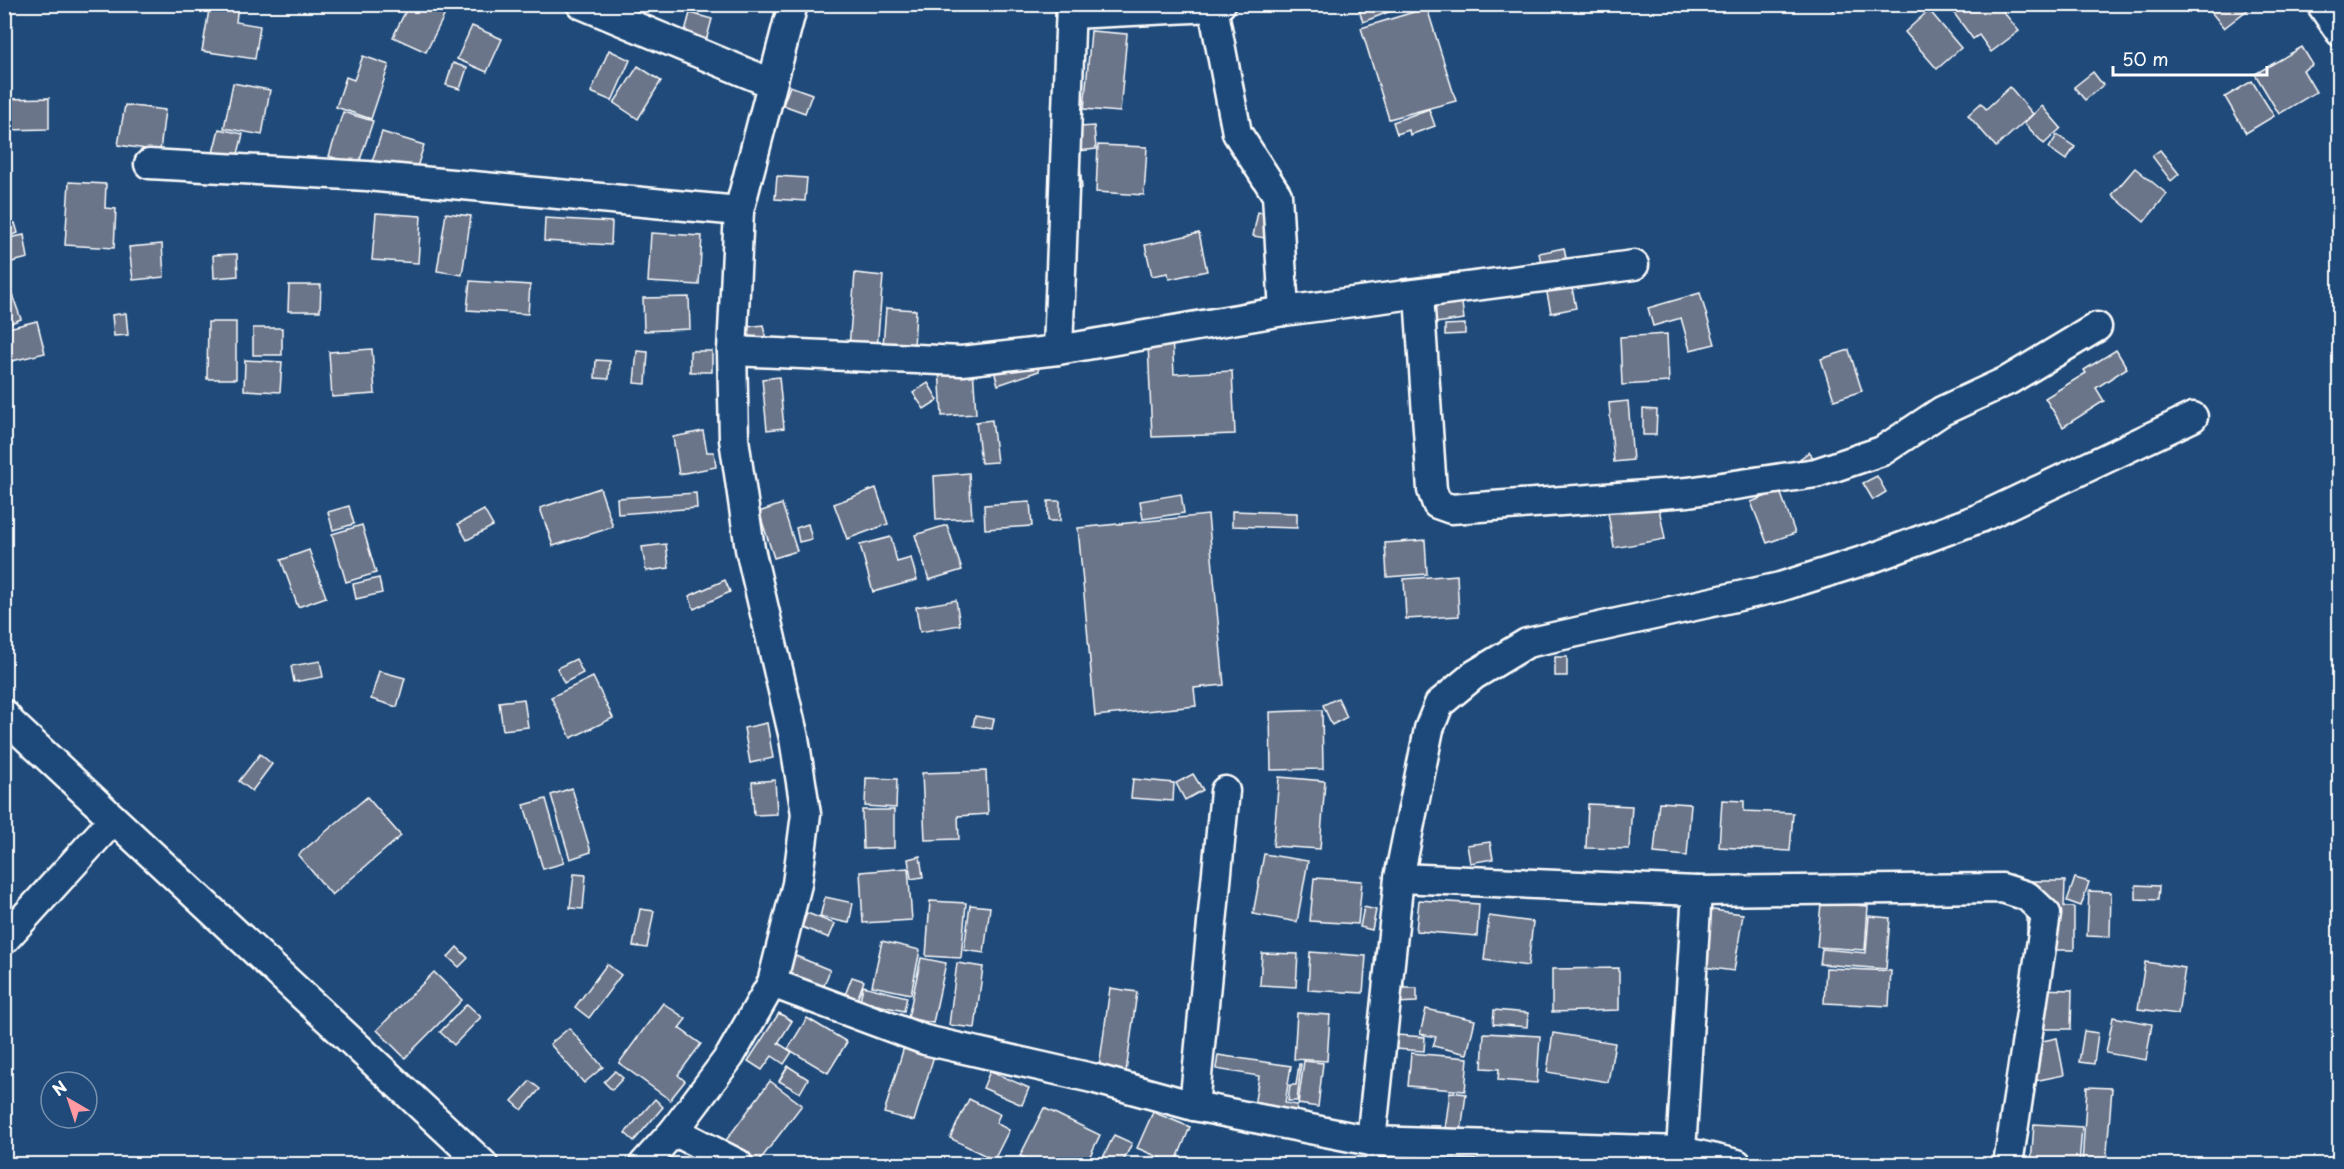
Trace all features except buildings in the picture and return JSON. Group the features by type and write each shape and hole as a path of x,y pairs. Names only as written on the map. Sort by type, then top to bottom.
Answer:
{"street":[{"path":"581,4 771,83"},
{"path":"644,1164 674,1131 730,1056 772,983 797,884 806,814 794,738 750,549 734,439 732,351 739,210 793,4"},
{"path":"2321,4 2340,32"},
{"path":"1058,350 1071,9 1217,6 1237,133 1277,195 1284,311"},
{"path":"149,164 367,176 739,210"},
{"path":"732,351 962,361 1058,350 1284,311 1634,265"},
{"path":"1419,295 1432,490 1437,504 1451,509 1688,492 1816,473 1881,451 1942,411 2009,380 2097,327"},
{"path":"1371,1141 1399,878 1430,729 1439,704 1474,675 1527,643 1780,587 1875,557 1980,518 2193,417"},
{"path":"7,721 483,1164"},
{"path":"1194,1106 1225,791"},
{"path":"4,940 113,820"},
{"path":"1399,878 1697,891 2002,888 2027,896 2046,914 2008,1164"},
{"path":"1681,1151 1697,891"},
{"path":"772,983 925,1040 1092,1078 1194,1106 1371,1141 1681,1151 1737,1164"},
{"path":"674,1131 738,1164"}]}
